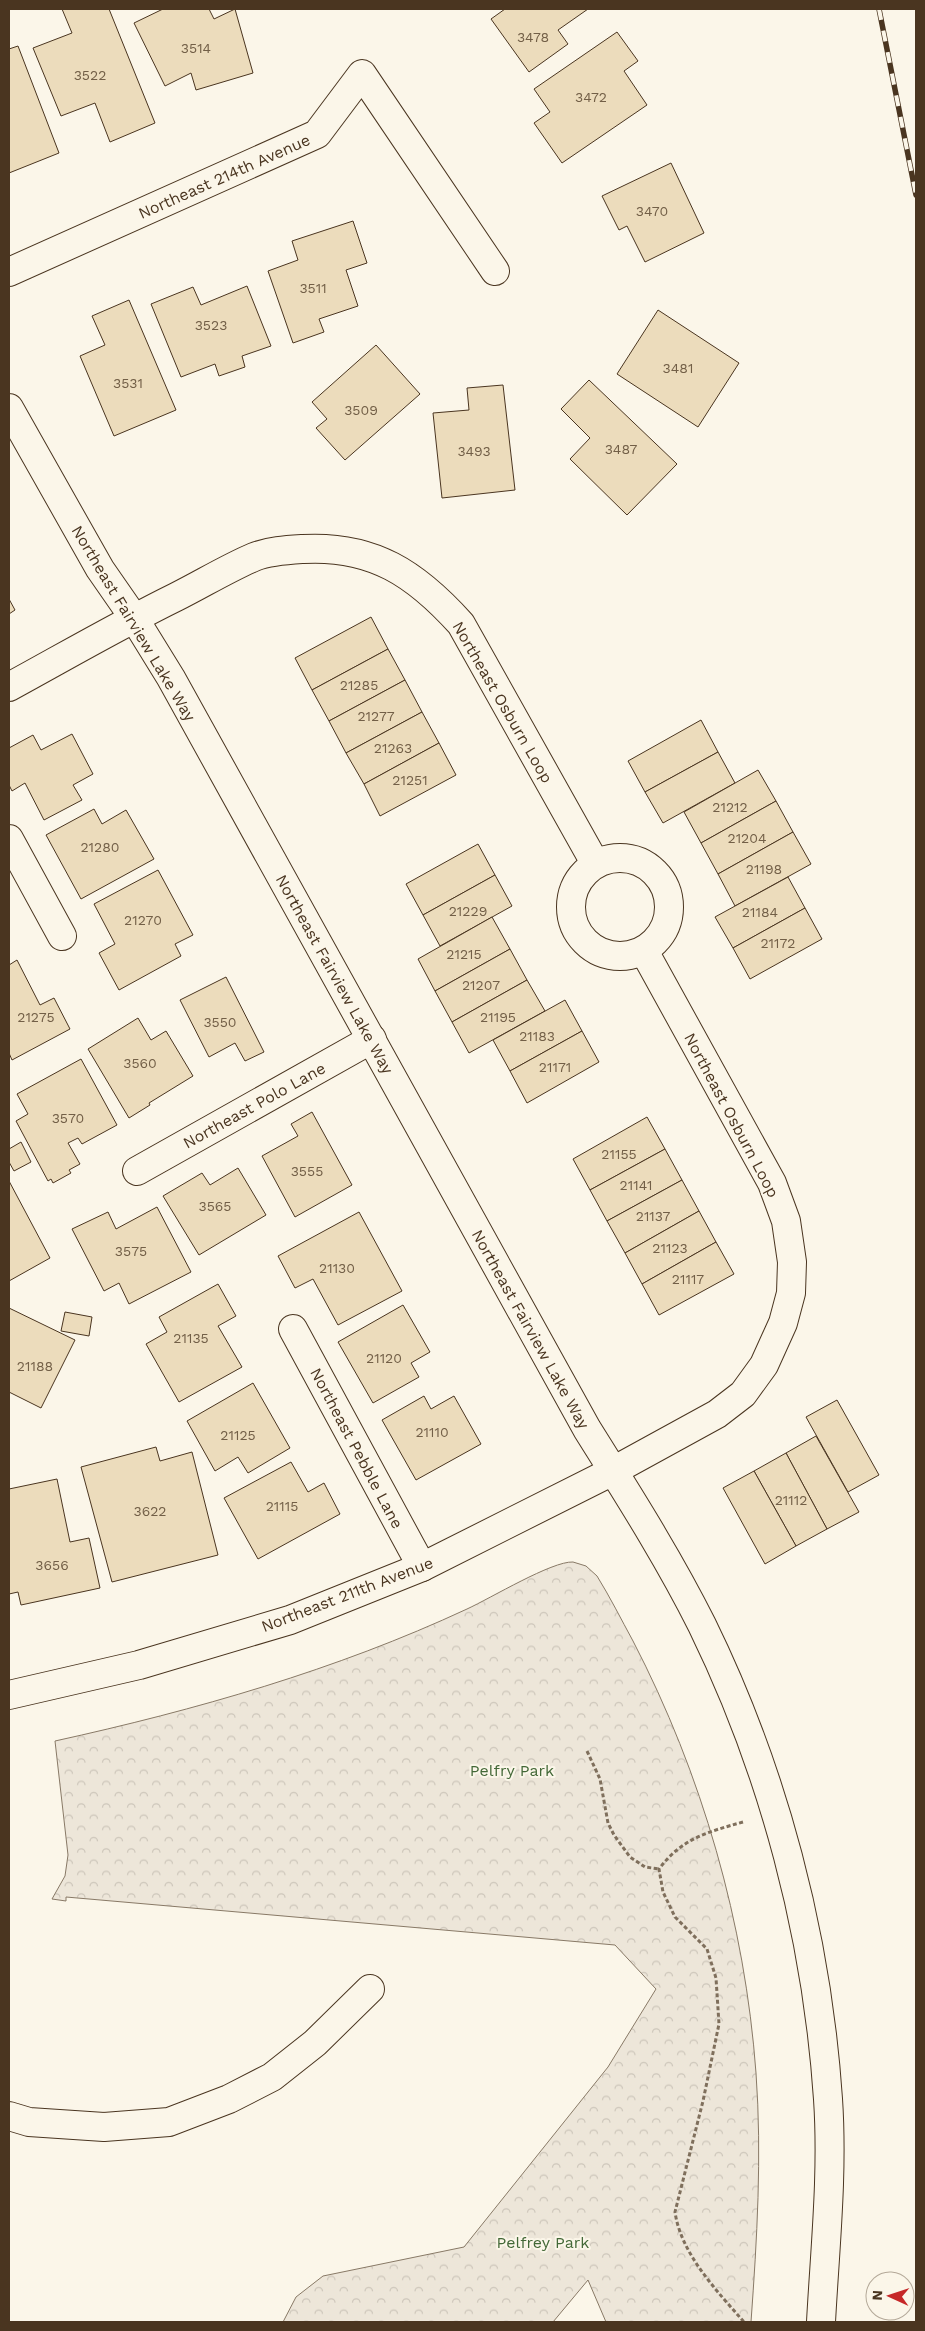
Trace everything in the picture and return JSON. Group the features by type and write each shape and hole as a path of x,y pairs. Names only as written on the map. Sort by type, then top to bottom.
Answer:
{"street":[{"name":"Northeast 214th Avenue","path":"9,272 317,134 362,74 495,271"},
{"name":"Northeast Fairview Lake Way","path":"9,408 100,569 134,618 171,678 587,1429 654,1536 701,1624 728,1683 754,1750 784,1841 803,1922 821,2032 828,2100 829,2170 821,2322"},
{"name":"Northeast Osburn Loop","path":"9,687 134,618 256,557 283,550 316,549 354,552 388,563 418,581 461,624 595,863"},
{"path":"9,839 62,936"},
{"path":"622,857 640,862 658,874 668,893 669,914 662,933 644,951 620,957 603,954 587,945 574,927 570,901 578,878 595,863 609,858 622,857"},
{"name":"Northeast Osburn Loop","path":"613,1471 716,1414 743,1394 764,1365 783,1323 791,1293 792,1262 786,1221 772,1183 644,951"},
{"name":"Northeast Polo Lane","path":"137,1170 372,1040"},
{"name":"Northeast Pebble Lane","path":"293,1330 422,1567"},
{"name":"Northeast 211th Avenue","path":"9,1694 139,1665 290,1620 422,1567 613,1471"},
{"path":"9,2116 29,2122 104,2127 169,2122 229,2100 272,2077 315,2043 370,1989"}],"path":[{"path":"587,1751 600,1779 608,1823 614,1835 630,1857 645,1866 660,1869"},
{"path":"744,2322 702,2273 678,2230 675,2212 703,2101 719,2024 716,1978 707,1949 674,1917 663,1892 660,1869 668,1857 684,1843 704,1834 775,1813"}],"green space":[{"name":"Pelfry Park","path":"573,1562 586,1566 597,1576 633,1641 658,1692 680,1744 699,1797 730,1905 742,1961 750,2017 758,2104 758,2198 751,2322 606,2322 588,2280 553,2322 283,2322 296,2297 323,2276 464,2247 608,2067 656,1989 615,1945 66,1897 66,1901 52,1899 65,1876 68,1855 55,1741 213,1702 316,1669 417,1631 467,1609 551,1567"}],"building":[{"path":"62,9 109,9 155,123 110,142 95,103 61,116 33,48 72,33"},
{"path":"163,9 209,9 214,19 235,9 253,73 196,90 191,73 165,86 134,23"},
{"path":"505,9 588,9 558,30 568,44 529,72 491,19"},
{"path":"617,32 638,61 624,71 647,105 562,163 534,123 550,112 534,89"},
{"path":"18,46 59,153 9,173 9,49"},
{"path":"671,163 704,233 645,262 627,226 619,230 602,196"},
{"path":"353,221 367,263 346,270 358,306 319,319 324,332 293,343 268,271 298,260 292,241"},
{"path":"247,286 271,346 242,356 245,367 219,376 215,364 181,377 151,304 193,287 201,305"},
{"path":"129,300 176,410 114,436 80,356 105,345 92,316"},
{"path":"658,310 739,363 698,427 617,374"},
{"path":"376,345 420,394 345,460 316,428 327,419 312,402"},
{"path":"589,380 677,464 627,515 570,459 590,438 561,409"},
{"path":"503,385 515,490 442,498 433,413 469,410 467,388"},
{"path":"9,599 15,610 9,614"},
{"path":"371,617 388,649 312,690 295,658"},
{"path":"388,649 405,680 329,721 312,690"},
{"path":"405,680 422,712 346,753 329,721"},
{"path":"422,712 439,743 364,784 346,753"},
{"path":"701,720 718,752 645,792 628,761"},
{"path":"72,734 93,774 73,785 82,800 44,820 25,783 12,791 9,785 9,748 33,735 41,750"},
{"path":"439,743 456,775 380,816 364,784"},
{"path":"718,752 735,783 663,823 645,792"},
{"path":"758,770 776,801 701,843 684,812"},
{"path":"776,801 793,832 718,874 701,843"},
{"path":"94,809 102,824 126,810 154,859 81,899 46,835"},
{"path":"793,832 811,864 735,906 718,874"},
{"path":"478,844 495,875 423,915 406,884"},
{"path":"158,870 193,935 175,944 181,956 119,990 99,953 115,944 94,904"},
{"path":"495,875 512,906 440,946 423,915"},
{"path":"788,877 805,908 733,948 715,917"},
{"path":"805,908 822,939 750,979 733,948"},
{"path":"492,917 510,949 435,991 418,959"},
{"path":"510,949 527,980 452,1022 435,991"},
{"path":"17,960 40,1005 54,998 70,1029 12,1060 9,1053 9,965"},
{"path":"226,977 264,1052 245,1061 235,1043 209,1057 180,1000"},
{"path":"527,980 545,1011 469,1053 452,1022"},
{"path":"565,1000 582,1031 510,1071 493,1040"},
{"path":"138,1018 151,1040 166,1031 193,1076 149,1103 150,1105 129,1118 88,1049"},
{"path":"582,1031 599,1062 527,1103 510,1071"},
{"path":"81,1059 117,1125 82,1144 78,1138 68,1143 80,1164 69,1170 71,1173 53,1183 51,1179 48,1181 16,1121 28,1114 17,1094"},
{"path":"312,1112 352,1185 295,1217 262,1156 298,1136 291,1124"},
{"path":"647,1117 665,1149 590,1190 573,1159"},
{"path":"21,1142 31,1162 14,1171 9,1162 9,1149"},
{"path":"665,1149 682,1180 607,1221 590,1190"},
{"path":"238,1168 266,1215 199,1255 163,1196 202,1173 210,1185"},
{"path":"682,1180 699,1211 625,1253 607,1221"},
{"path":"9,1181 50,1258 9,1281"},
{"path":"157,1207 191,1272 129,1304 119,1283 104,1291 72,1229 108,1212 116,1229"},
{"path":"699,1211 716,1242 642,1284 625,1253"},
{"path":"359,1212 402,1291 338,1325 313,1279 295,1288 278,1256"},
{"path":"716,1242 734,1274 659,1315 642,1284"},
{"path":"218,1284 236,1316 218,1326 242,1367 179,1402 146,1344 167,1332 159,1317"},
{"path":"403,1305 430,1352 411,1363 419,1377 373,1403 338,1342"},
{"path":"9,1308 75,1340 41,1408 9,1392"},
{"path":"65,1312 92,1317 89,1336 61,1331"},
{"path":"253,1383 290,1448 248,1473 238,1457 215,1471 187,1421"},
{"path":"424,1396 431,1409 454,1396 481,1444 416,1480 382,1420"},
{"path":"837,1400 879,1475 848,1492 806,1417"},
{"path":"816,1436 859,1512 827,1529 786,1453"},
{"path":"156,1447 160,1461 192,1452 218,1555 112,1582 81,1467"},
{"path":"786,1453 827,1529 796,1546 754,1471"},
{"path":"291,1462 308,1492 324,1483 340,1514 258,1559 224,1498"},
{"path":"754,1471 796,1546 765,1564 723,1488"},
{"path":"57,1479 70,1542 89,1538 100,1588 21,1605 18,1592 9,1594 9,1489"}],"railway":[{"path":"879,9 916,195"}],"park label":[{"name":"Pelfrey Park","path":"543,2242"}]}
